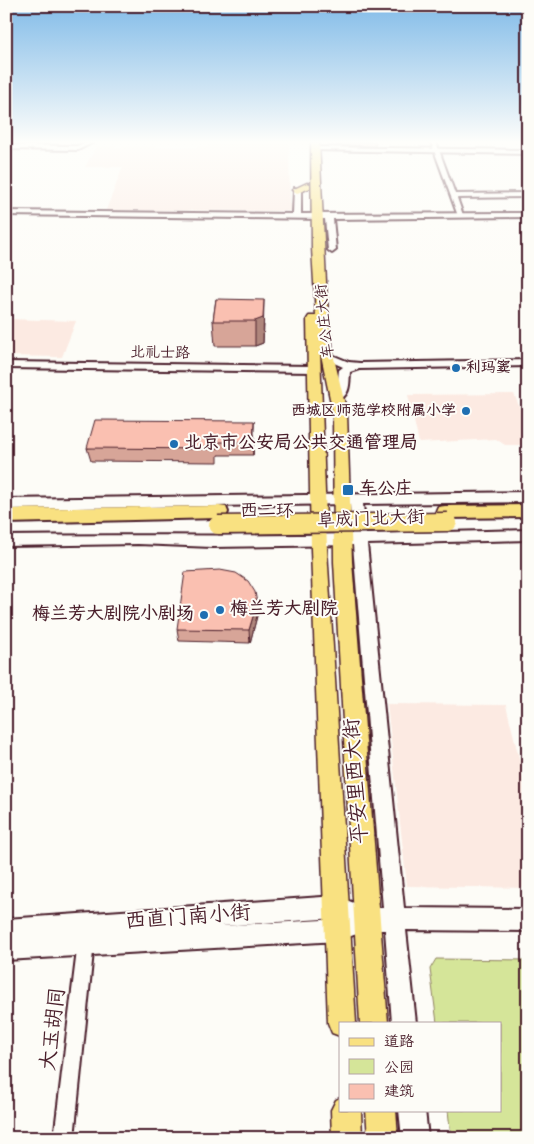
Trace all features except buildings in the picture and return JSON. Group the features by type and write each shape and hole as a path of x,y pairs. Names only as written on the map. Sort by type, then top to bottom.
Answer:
{"highway":[{"name":"西二环","path":"447,517 528,510"},
{"name":"西二环","path":"6,516 218,518 447,517 528,522"},
{"name":"西二环","path":"6,528 218,518"}],"main road":[{"name":"车公庄大街","path":"310,195 319,258 327,356 338,396 350,499"},
{"name":"车公庄大街","path":"314,195 314,369 319,540"},
{"path":"319,258 332,250"},
{"name":"平安里西大街","path":"351,539 348,638 374,1022"},
{"name":"平安里西大街","path":"319,540 342,1022"},
{"path":"346,1112 347,1138"},
{"path":"381,1112 383,1138"}],"street":[{"path":"300,195 332,250"},
{"path":"460,215 452,196 499,195"},
{"path":"6,214 313,217 528,215"},
{"path":"327,356 347,364 360,366 528,363"},
{"name":"北礼士路","path":"6,365 314,369"},
{"path":"338,396 343,391 345,370 360,366"},
{"name":"阜成门北大街","path":"6,504 528,497"},
{"path":"350,499 351,539 404,1022"},
{"name":"阜成门北大街","path":"6,541 138,539 212,542 528,535"},
{"name":"西直门南小街","path":"6,949 86,935 336,907 367,919"},
{"name":"西直门南小街","path":"6,930 86,935 338,930 367,919 528,920"},
{"name":"大玉胡同","path":"64,1138 86,935"},
{"path":"412,1112 415,1138"}],"shaded area":[{"path":"112,195 290,195 290,211 106,210"},
{"path":"6,319 76,321 62,357 6,356"},
{"name":"西城区师范学校附属小学","path":"514,394 528,427 528,445 505,445 496,439 419,443 408,395"},
{"path":"387,704 506,705 528,794 528,888 407,886"}],"green space":[{"path":"436,959 528,960 528,1138 451,1138 448,1112 502,1112 502,1022 437,1022 430,969"}],"place":[{"name":"利玛窦","path":"456,368"},
{"name":"西城区师范学校附属小学","path":"466,411"},
{"name":"北京市公安局公共交通管理局","path":"174,444"},
{"name":"车公庄","path":"348,490"},
{"name":"梅兰芳大剧院","path":"220,610"},
{"name":"梅兰芳大剧院小剧场","path":"204,615"}]}
